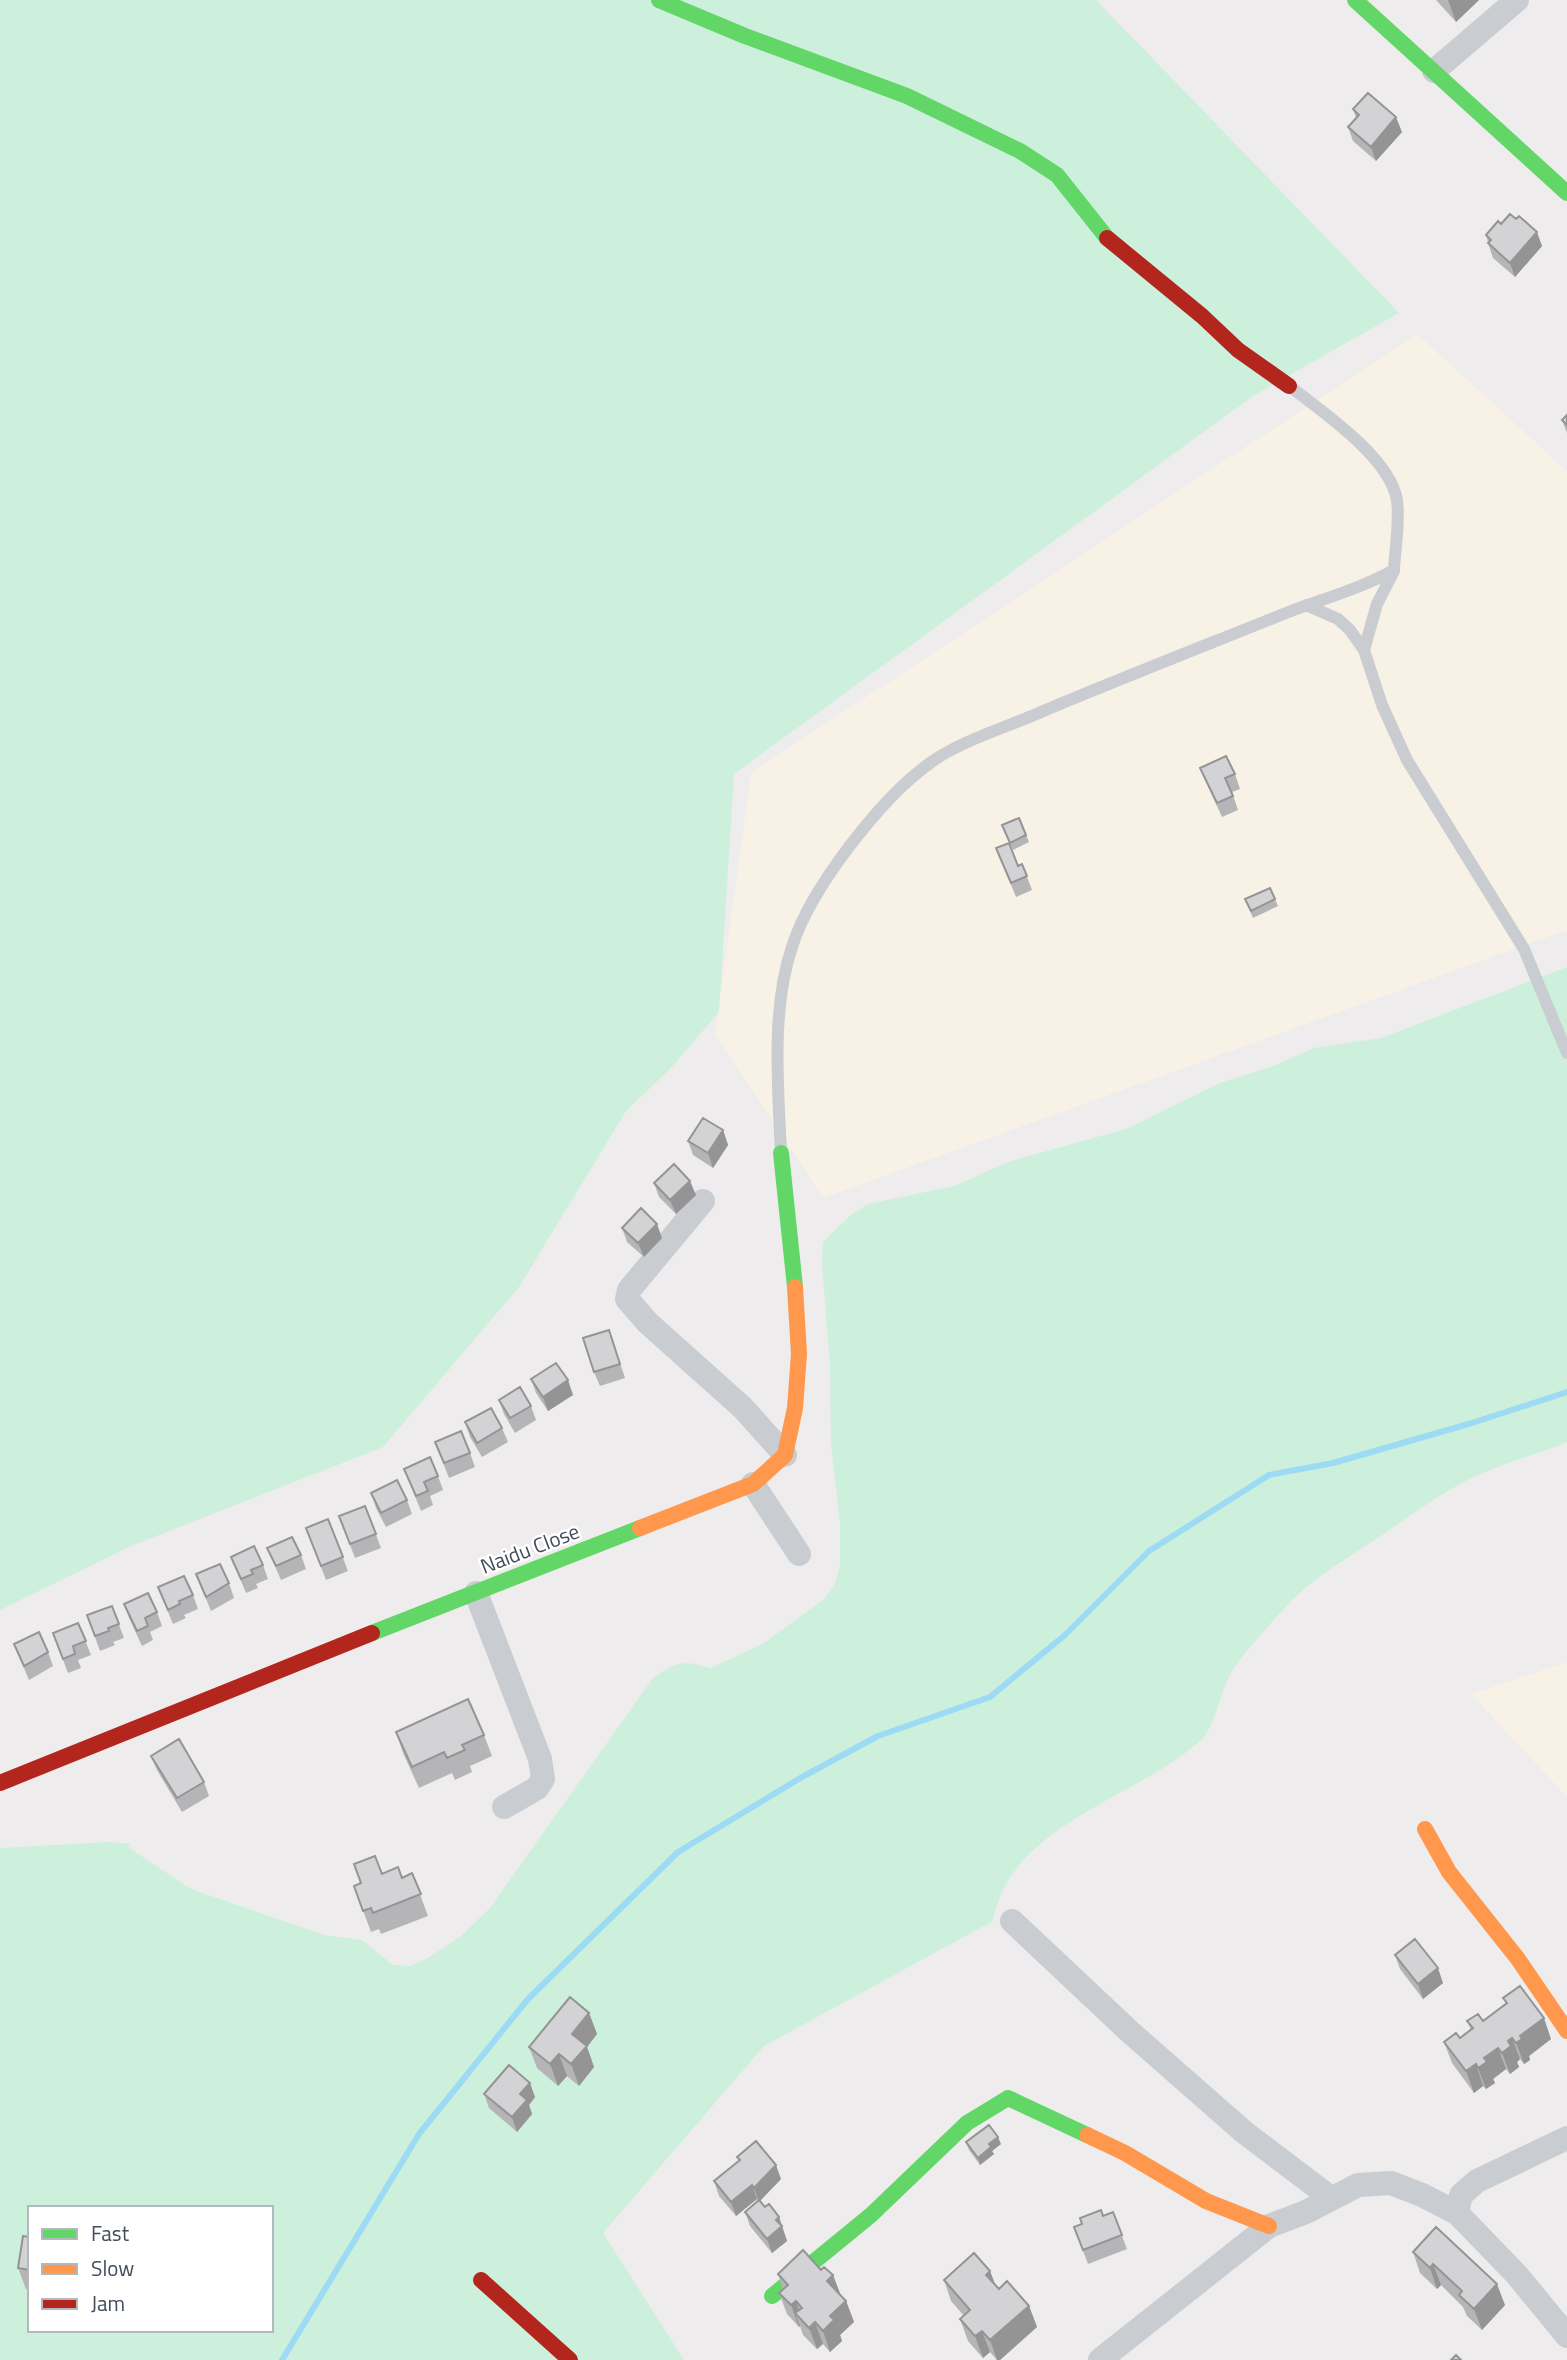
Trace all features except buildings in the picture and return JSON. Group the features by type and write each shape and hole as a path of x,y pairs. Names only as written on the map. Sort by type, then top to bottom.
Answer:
{"street":[{"path":"659,0 744,36 907,96 1020,151 1057,175 1103,235 1202,316 1238,351 1289,386"},
{"path":"1355,0 1567,192"},
{"path":"1434,71 1517,0"},
{"path":"781,1153 798,1311 799,1354 795,1408 785,1455"},
{"path":"703,1201 629,1290 627,1299 648,1323 743,1408 785,1455"},
{"name":"Naidu Close","path":"0,1783 754,1484 785,1455"},
{"path":"754,1484 799,1554"},
{"path":"476,1592 540,1759 543,1779 537,1788 504,1807"},
{"path":"1426,1829 1449,1872 1518,1959 1567,2031"},
{"path":"1012,1921 1130,2032 1244,2132 1331,2197"},
{"path":"772,2296 871,2215 967,2123 1008,2098 1125,2153 1206,2201 1269,2226"},
{"path":"1457,2213 1461,2195 1477,2181 1567,2138"},
{"path":"1100,2360 1269,2226 1306,2212 1358,2185 1391,2183 1457,2213 1517,2275 1567,2336"},
{"path":"481,2280 570,2360"}],"lane":[{"path":"1289,386 1366,448 1392,485 1396,500 1394,570 1377,604 1364,650"},
{"path":"781,1153 777,1039 791,947 801,923 831,874 862,831 895,794 930,762 957,748 1113,682 1376,580 1394,570"},
{"path":"1306,605 1338,619 1350,630 1364,650 1382,705 1407,760 1524,949 1567,1053"}],"shaded area":[{"path":"1417,334 1567,471 1567,930 823,1198 715,1033 751,773"},
{"path":"1567,1662 1567,1797 1471,1694"}],"green space":[{"path":"0,0 1096,0 1399,313 1253,396 734,774 719,1012 670,1069 626,1111 519,1287 383,1447 131,1546 0,1610"},
{"path":"1567,967 1567,1442 1493,1469 1459,1485 1315,1580 1284,1609 1238,1663 1227,1681 1210,1728 1202,1739 1175,1760 1050,1836 1024,1860 1004,1888 993,1921 764,2046 603,2233 684,2360 0,2360 0,1848 111,1842 131,1844 128,1847 191,1889 324,1935 362,1940 393,1965 411,1966 428,1958 461,1936 490,1908 653,1678 680,1664 711,1668 764,1643 824,1599 835,1584 840,1565 840,1524 831,1444 830,1364 822,1263 823,1242 851,1215 868,1204 954,1186 1011,1161 1126,1129 1220,1083 1276,1065 1314,1048 1381,1038"}],"waterway":[{"path":"282,2360 419,2134 528,1999 678,1852 802,1777 878,1736 990,1697 1065,1635 1149,1551 1269,1475 1333,1463 1567,1392"}],"traffic: fast":[{"path":"659,0 745,36 907,96 1020,151 1057,175 1107,238"},
{"path":"1355,0 1567,193"},
{"path":"781,1153 795,1287"},
{"path":"372,1633 640,1528"},
{"path":"772,2296 871,2215 967,2123 1008,2098 1087,2135"}],"traffic: slow":[{"path":"640,1528 753,1484 785,1455 795,1408 799,1354 795,1287"},
{"path":"1425,1829 1449,1872 1518,1959 1567,2031"},
{"path":"1087,2135 1125,2153 1206,2201 1269,2226"}],"traffic: jam":[{"path":"1107,238 1202,316 1238,350 1289,386"},
{"path":"0,1783 372,1633"},
{"path":"481,2280 570,2360"}]}
